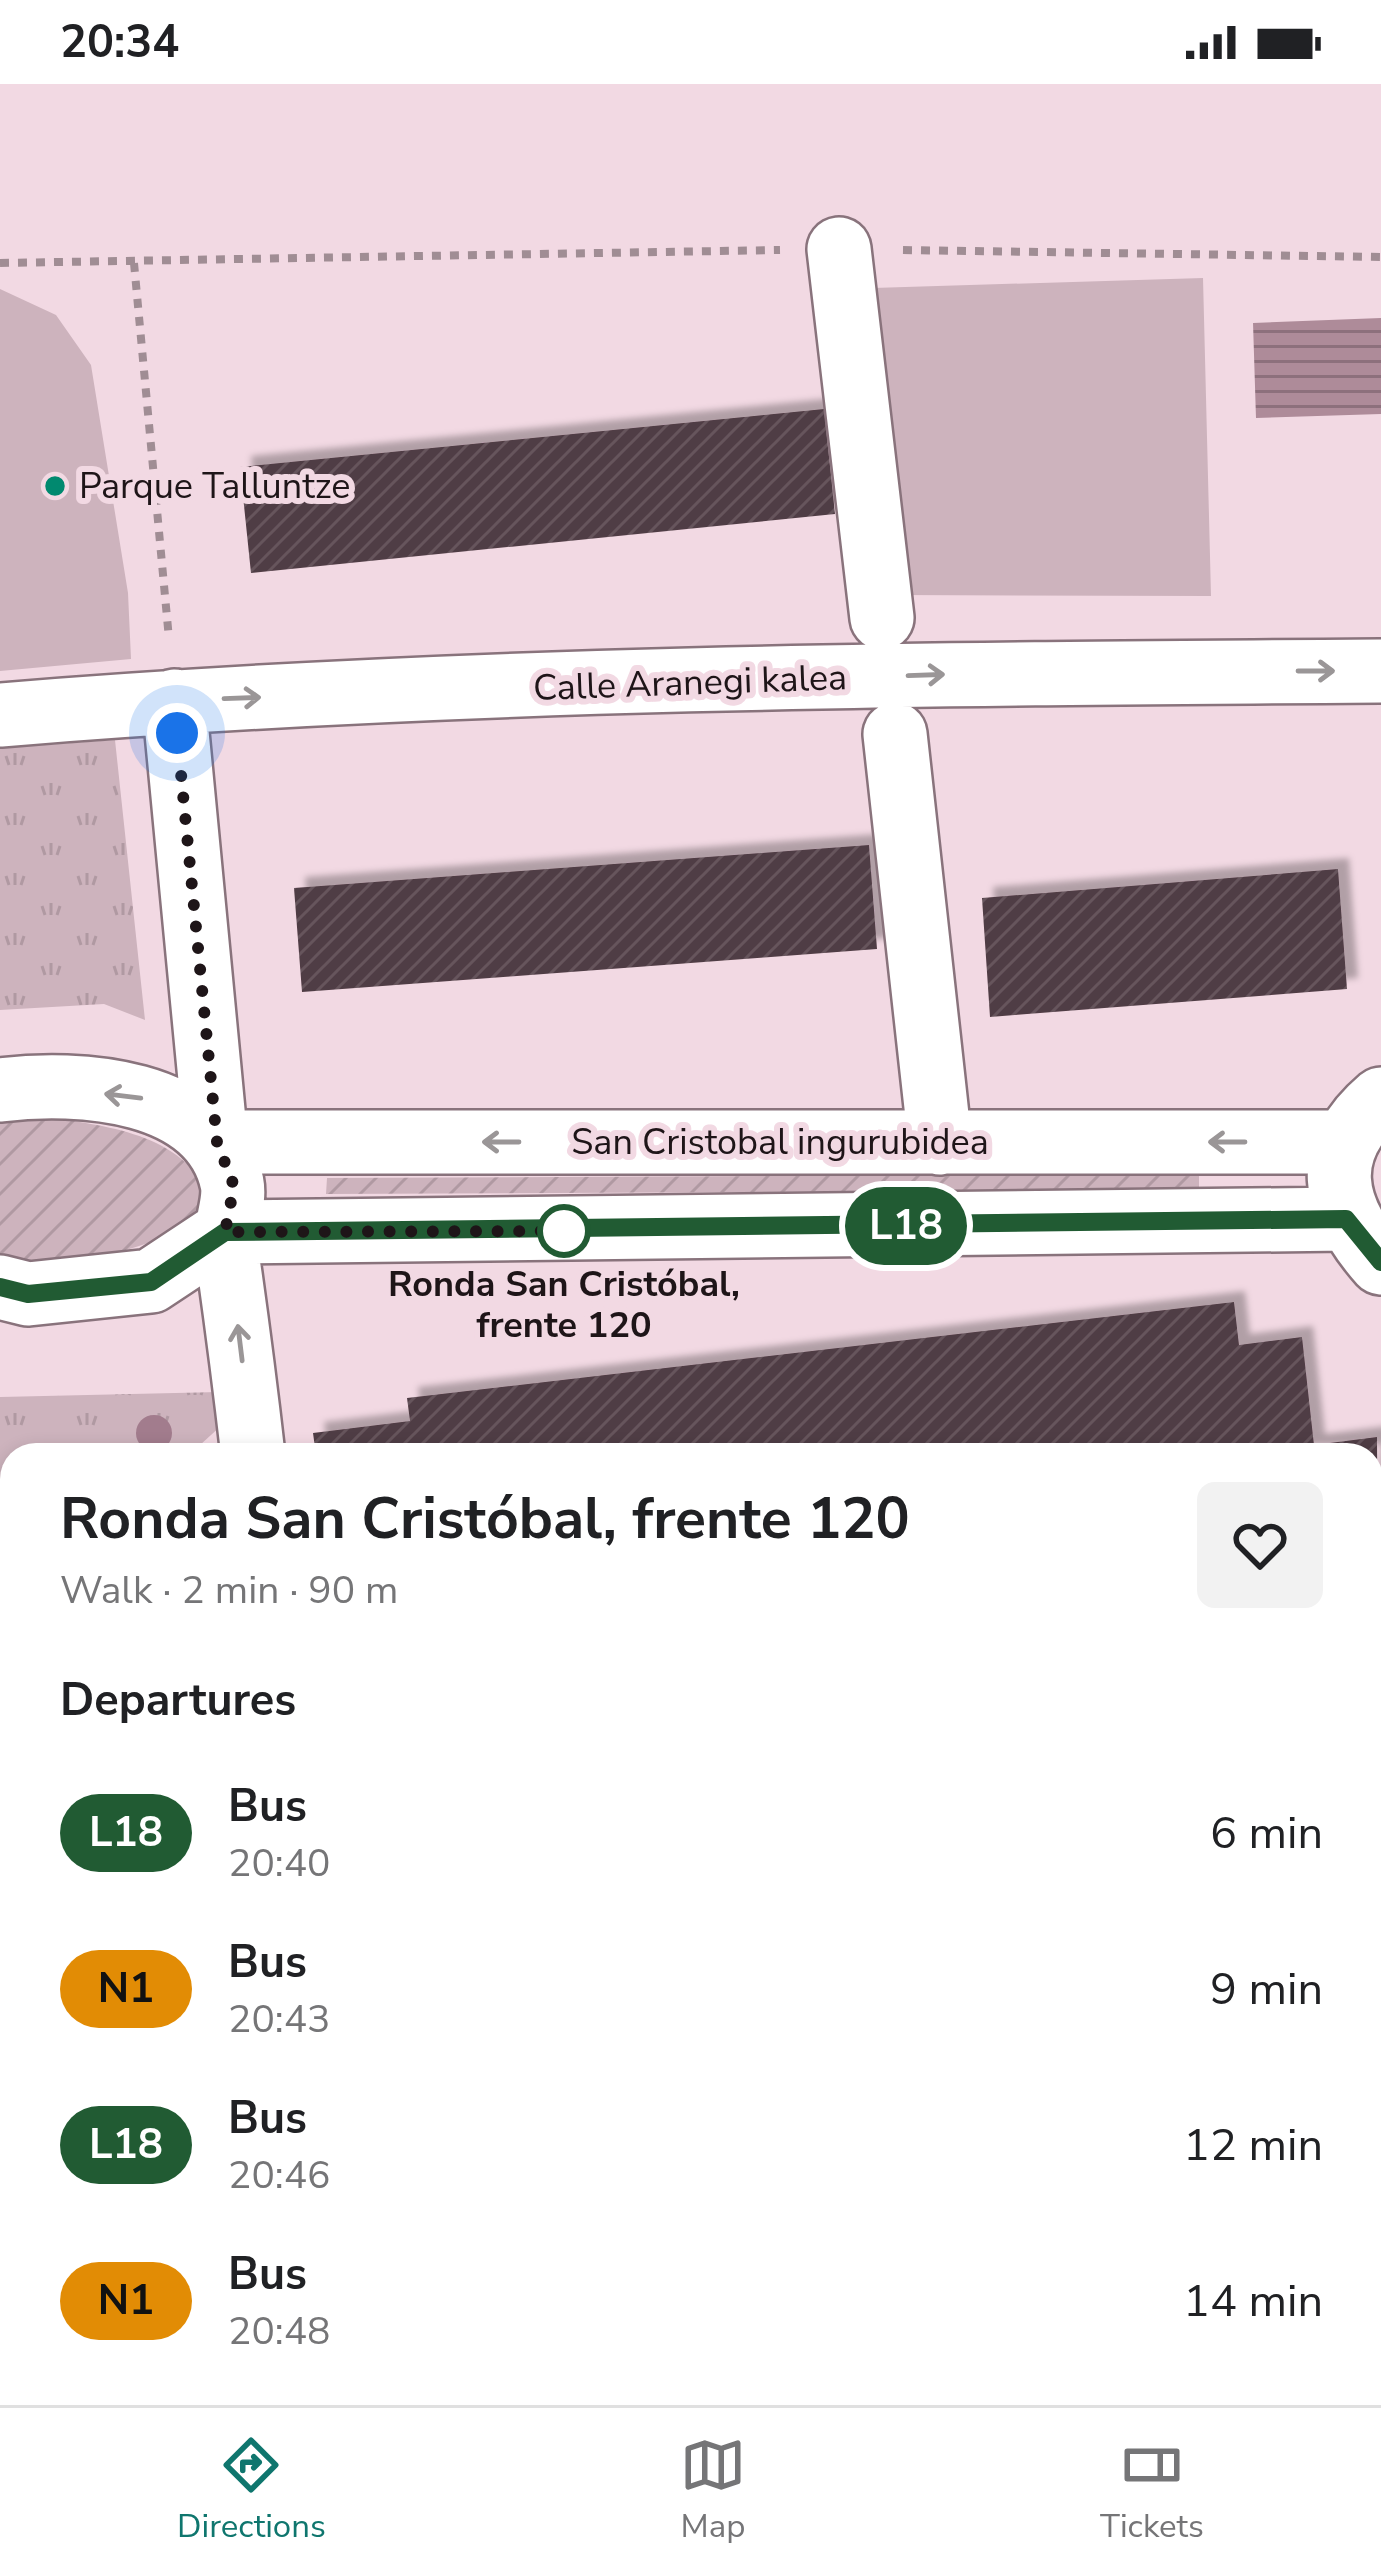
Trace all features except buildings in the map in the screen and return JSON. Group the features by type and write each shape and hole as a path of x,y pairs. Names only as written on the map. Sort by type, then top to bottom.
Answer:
{"street":[{"name":"Calle Aranegi kalea","path":"839,249 882,618"},
{"name":"Calle Aranegi kalea","path":"0,716 172,674 1381,670"},
{"path":"172,674 217,1142 234,1186 225,1232 251,1443"},
{"path":"895,734 940,1142"},
{"path":"0,1090 37,1085 161,1101 217,1142"},
{"path":"0,1287 28,1294 151,1282 225,1232 1363,1240 1339,1195 1363,1120"},
{"name":"San Cristobal ingurubidea","path":"217,1142 940,1142 1363,1120"}],"path":[{"path":"0,262 839,249 1381,257"},
{"path":"134,263 172,674"}],"green space":[{"path":"1203,278 1211,596 895,595 873,288"},
{"name":"Parque Talluntze","path":"0,289 56,315 91,365 128,593 131,659 0,671"},
{"path":"115,740 145,1020 104,1004 0,1010 0,748"},
{"path":"35,1115 134,1134 177,1155 209,1193 196,1223 149,1243 76,1261 0,1260 0,1120"},
{"path":"1199,1174 1199,1190 326,1194 327,1178"},
{"path":"219,1392 222,1425 202,1443 0,1443 0,1397"}],"shaded area":[{"path":"1381,318 1381,414 1256,418 1253,323"}],"bus line":[{"name":"L18","path":"0,1287 28,1294 151,1282 225,1232 560,1232 1346,1219 1381,1262"}],"place":[{"name":"Parque Talluntze","path":"55,486"},
{"name":"Ronda San Cristóbal, frente 120","path":"564,1231"}],"route":[{"path":"177,733 217,1142 234,1186 225,1232 564,1231"}]}
